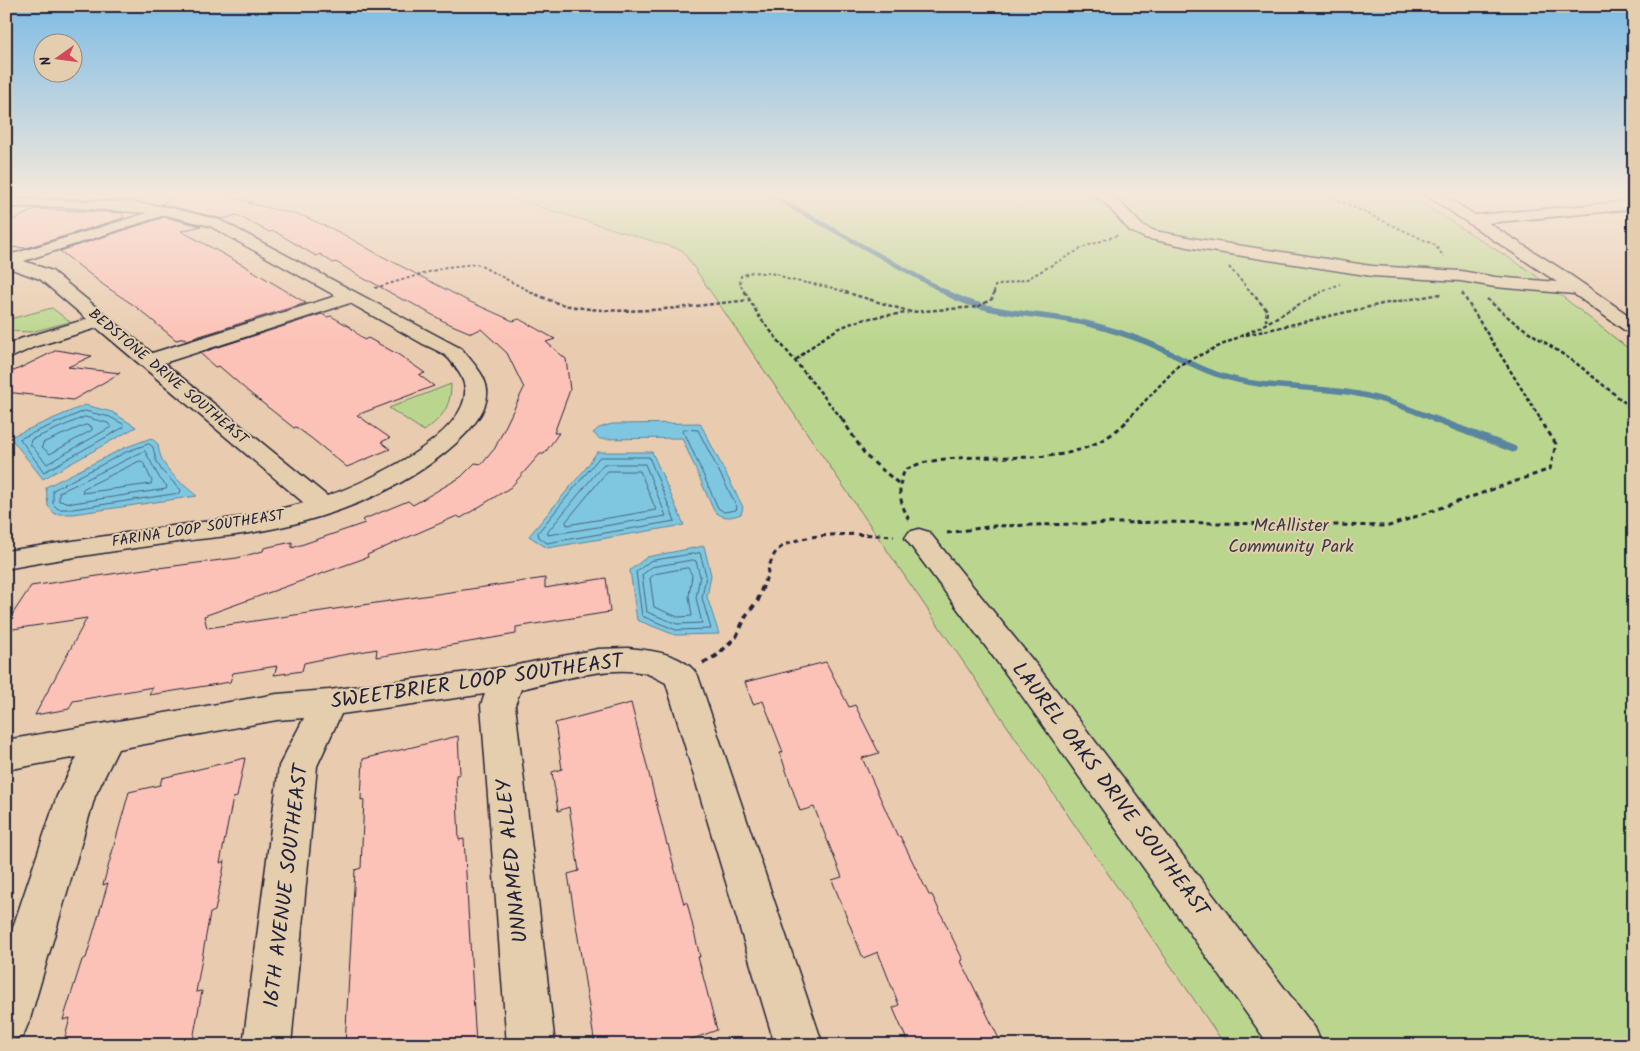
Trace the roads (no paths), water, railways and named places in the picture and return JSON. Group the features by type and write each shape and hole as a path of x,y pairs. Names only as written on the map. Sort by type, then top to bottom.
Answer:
{"street":[{"path":"7,261 68,242"},
{"name":"FARINA LOOP SOUTHEAST","path":"6,560 271,520 322,506 370,488 406,469 439,448 462,425 473,404 476,390 472,378 455,353 250,242"},
{"path":"1192,242 1365,270 1461,276 1495,282 1578,289"},
{"path":"1507,242 1629,321"},
{"name":"BEDSTONE DRIVE SOUTHEAST","path":"7,261 46,275 322,506"},
{"path":"148,361 351,298"},
{"path":"6,354 27,343 100,321"},
{"path":"6,343 27,343"},
{"name":"LAUREL OAKS DRIVE SOUTHEAST","path":"919,538 1027,677 1298,1045"},
{"name":"SWEETBRIER LOOP SOUTHEAST","path":"6,755 105,739 277,707 329,703 508,679 598,661 628,660 652,662 681,676 799,1045"},
{"name":"UNNAMED ALLEY","path":"508,679 498,704 531,1045"},
{"name":"16TH AVENUE SOUTHEAST","path":"267,1045 298,766 329,703"},
{"path":"6,1019 76,796 105,739"}],"water":[{"path":"85,405 112,412 136,427 43,479 10,437"},
{"path":"700,423 743,507 741,514 727,517 714,511 682,438 600,439 593,433 599,428 612,424"},
{"path":"151,438 158,444 166,467 197,496 73,514 55,514 48,506 46,487 124,448"},
{"path":"597,452 652,452 684,525 547,548 529,536 586,468"},
{"path":"704,546 711,575 707,597 719,634 675,635 637,620 630,570 647,557"}],"waterway":[{"path":"855,242 947,293"},
{"path":"947,293 978,305 1067,319 1116,331 1155,346 1210,372 1236,380 1358,394 1388,402 1437,420"},
{"path":"1434,419 1513,449"}],"park label":[{"name":"McAllister Community Park","path":"1291,536"}]}
